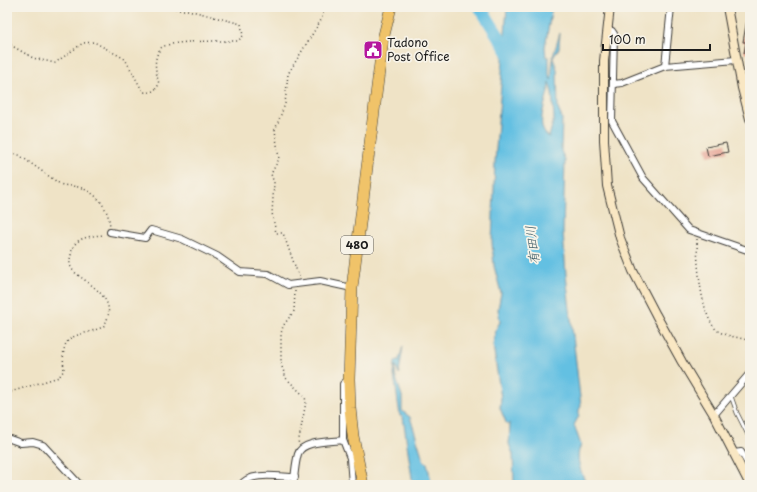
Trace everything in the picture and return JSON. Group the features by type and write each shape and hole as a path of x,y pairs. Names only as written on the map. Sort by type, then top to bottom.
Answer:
{"highway":[{"name":"480","path":"363,485 354,459 349,379 352,288 383,39 391,7"}],"street":[{"path":"610,7 604,61 604,140 607,186 613,213 633,271 682,362 714,415 750,485"},
{"path":"665,66 671,7"},
{"path":"727,7 736,60 750,119"},
{"path":"607,30 612,31 614,34 612,121 618,134 648,184 685,228 750,251"},
{"path":"613,84 665,66 736,60"},
{"path":"110,232 145,238 151,230 157,231 182,239 209,252 240,272 268,274 283,283 298,284 320,281 352,288"},
{"path":"714,415 750,373"},
{"path":"349,379 343,384 344,440 354,459 352,485"},
{"path":"7,438 21,443 33,442 43,445 80,485"},
{"path":"293,485 298,453 302,448 309,444 344,440"},
{"path":"734,453 741,452 750,467"},
{"path":"241,485 243,482 254,477 294,476"}],"lane":[{"path":"731,396 736,413 750,438"}],"path":[{"path":"7,43 33,58 55,63 83,43 94,42 124,59 143,92 149,93 155,90 159,84 154,65 161,48 194,41 238,41 243,36 241,24 188,10 178,10 174,7"},
{"path":"298,453 298,444 306,402 305,397 286,378 281,364 281,334 283,326 294,311 298,284 283,233 276,233 272,213 274,183 271,174 278,159 274,130 285,104 288,74 321,20 325,7"},
{"path":"7,152 19,155 60,184 67,187 84,188 102,203 108,214 110,232 106,235 80,238 71,252 70,260 71,267 76,273 104,298 110,312 108,319 103,326 77,334 70,338 64,346 62,353 64,370 58,377 7,393"},
{"path":"697,233 699,278 702,295 712,325 724,334 750,341"}],"water":[{"name":"有田川","path":"507,7 552,7 545,47 546,57 549,57 549,74 551,80 553,56 560,33 559,48 553,58 557,69 558,109 562,118 561,151 565,160 563,232 566,275 581,406 579,416 574,425 581,445 578,460 586,485 516,485 514,483 513,454 509,444 510,423 507,425 500,408 501,398 493,345 496,329 500,322 498,309 501,293 494,266 492,242 495,162","holes":["549,82 552,93 554,118 549,137 544,132 542,126 543,111 549,88"]},
{"path":"403,346 399,374 396,365 395,375 402,396 402,411 410,417 424,462 427,463 432,485 413,485 403,417 400,416 394,375 395,361 399,360"}],"building":[{"path":"747,19 750,19 750,54 744,53 746,42 743,42"},
{"path":"726,143 728,152 708,156 706,147"}],"waterway":[{"path":"480,7 514,61"}],"place":[{"name":"Tadono Post Office","path":"373,50"}]}
